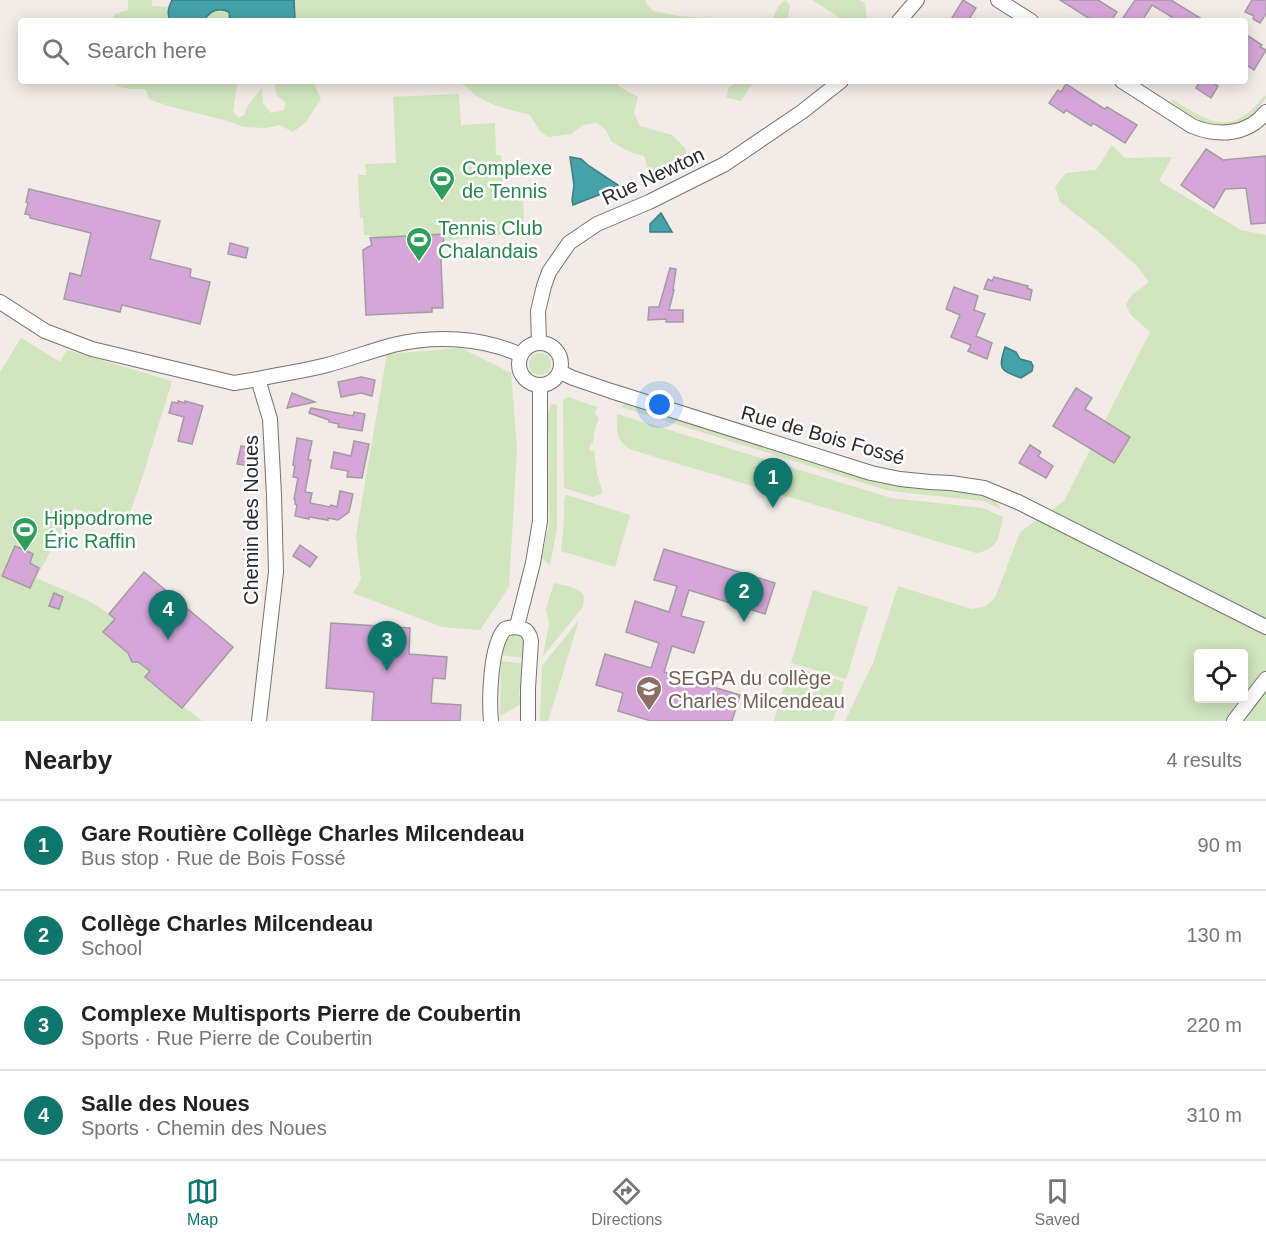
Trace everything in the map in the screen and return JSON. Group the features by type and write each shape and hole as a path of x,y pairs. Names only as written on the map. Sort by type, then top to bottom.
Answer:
{"street":[{"path":"902,18 917,0"},
{"path":"998,0 1026,18"},
{"name":"Rue Newton","path":"539,342 538,311 544,285 549,272 569,243 597,224 649,202 725,164 803,111 837,84"},
{"path":"1127,84 1192,126 1205,131 1229,133 1241,130 1254,124 1266,112"},
{"path":"0,302 45,331 92,350 234,382 325,366 396,345 423,340 469,341 495,346 521,355"},
{"path":"539,342 555,348 562,363 556,379 549,384 532,383 525,379 520,371 521,355 531,344 539,342"},
{"name":"Rue de Bois Fossé","path":"560,372 871,473 984,488 1018,502 1266,627"},
{"name":"Chemin des Noues","path":"258,379 270,419 276,572 259,721"},
{"path":"517,626 533,563 540,521 540,385"},
{"path":"491,721 490,687 499,639 505,629 517,626 526,630 531,641 528,721"},
{"path":"1234,721 1266,679"}],"green space":[{"path":"128,0 152,0 152,6 168,7 169,18 113,18 115,14 128,10"},
{"path":"294,0 646,0 653,11 707,18 295,18"},
{"path":"786,0 790,6 788,18 773,18 779,6"},
{"path":"812,0 859,0 865,3 867,18 840,18"},
{"path":"222,9 229,12 230,18 205,18"},
{"path":"115,84 238,84 233,111 238,118 244,115 247,107 262,87 263,103 271,113 284,110 286,103 276,94 276,84 314,84 321,99 306,122 293,132 280,125 266,128 244,127 149,99 146,89 115,86"},
{"path":"462,84 618,84 638,97 634,113 640,126 672,135 685,148 688,162 650,175 644,156 630,152 612,142 606,130 597,123 583,125 571,134 548,137 540,131 530,115 486,101"},
{"path":"734,84 752,84 741,101 727,98 728,88"},
{"name":"Complexe de Tennis","path":"459,94 461,125 495,123 496,155 501,155 503,186 523,185 524,221 504,222 505,234 443,241 441,262 443,308 432,308 432,312 366,315 363,250 372,245 370,235 364,235 363,218 360,218 358,175 366,175 365,164 396,163 393,97"},
{"path":"1265,95 1266,98 1255,111 1244,119 1233,124 1221,125 1209,124 1197,119 1172,102 1172,99 1198,115 1220,122 1242,117 1253,109"},
{"path":"1112,145 1125,158 1172,157 1159,181 1241,230 1266,235 1266,721 845,721 873,663 898,586 971,609 984,607 995,598 1020,532 1064,501 1150,332 1130,314 1126,304 1132,295 1149,282 1137,266 1060,202 1055,187 1066,173 1096,170"},
{"name":"Hippodrome Éric Raffin","path":"21,338 60,362 67,350 172,381 125,527 74,508 36,578 87,600 115,619 104,632 128,653 132,662 138,662 150,671 145,678 181,708 183,706 202,721 0,721 0,372"},
{"path":"461,348 511,373 517,448 509,587 480,630 442,627 353,593 361,580 356,536 387,354"},
{"path":"540,353 548,356 551,364 548,372 540,375 532,372 529,364 532,356"},
{"path":"568,397 597,407 595,414 599,418 593,443 590,444 590,451 594,451 602,490 601,494 593,497 564,488 563,400"},
{"path":"625,403 632,403 887,483 984,495 1001,509 983,501 890,491 621,407"},
{"path":"551,404 557,405 557,529 550,565 542,558 549,523 548,414"},
{"path":"617,414 891,498 983,508 1003,517 998,537 989,549 976,553 632,450 626,447 620,439 617,430"},
{"path":"567,495 630,515 615,567 561,551 564,498"},
{"path":"554,583 580,591 584,597 583,607 543,656 549,624 546,609"},
{"path":"813,590 868,607 846,679 791,663"},
{"path":"579,620 548,721 540,721 542,666"},
{"path":"512,631 525,635 527,658 500,655 503,637"},
{"path":"501,661 526,664 522,668 519,695 523,703 500,716"},
{"path":"790,666 844,682 833,721 774,721"}],"water":[{"path":"172,0 294,0 295,18 230,18 229,12 218,10 206,18 169,18"},
{"path":"570,157 581,159 618,185 617,188 573,205 574,185"},
{"path":"661,213 672,232 650,232 650,224"},
{"path":"1005,347 1016,352 1020,359 1031,362 1032,371 1021,378 1005,371 1001,365"}],"building":[{"path":"963,0 976,8 970,18 952,18"},
{"path":"1060,0 1098,0 1117,12 1113,18 1088,18"},
{"path":"1135,0 1171,0 1200,18 1171,18 1152,5 1144,18 1123,18"},
{"path":"1252,0 1266,0 1266,14 1260,23 1253,19 1254,16 1245,12"},
{"path":"1248,36 1266,50 1254,70 1248,66"},
{"path":"1066,84 1103,108 1107,107 1137,125 1125,143 1093,123 1091,126 1066,110 1064,113 1049,103 1058,90 1061,92"},
{"path":"1198,84 1218,86 1211,98 1196,88"},
{"path":"1206,149 1223,160 1266,156 1266,223 1251,224 1246,188 1225,189 1214,208 1181,185"},
{"path":"29,189 160,221 150,259 191,269 190,277 210,282 200,324 122,305 120,312 64,299 70,273 81,276 91,233 30,218 30,215 25,214"},
{"path":"444,234 441,262 443,308 432,308 432,312 366,315 363,250 372,245 370,238"},
{"path":"230,243 248,248 246,258 228,254"},
{"path":"670,268 676,269 669,310 683,310 683,322 666,322 666,319 648,320 649,307 659,307"},
{"path":"994,277 1028,286 1027,288 1032,290 1030,300 984,289 988,279 992,281"},
{"path":"954,287 978,296 974,310 985,314 976,336 992,343 987,359 968,351 971,345 951,337 960,315 946,309"},
{"path":"361,377 375,380 372,396 361,393 341,397 338,382"},
{"path":"1076,388 1092,398 1085,409 1130,437 1114,463 1053,426"},
{"path":"292,393 315,402 287,408"},
{"path":"178,401 203,406 192,444 178,441 184,417 169,413 172,402 178,403"},
{"path":"311,408 353,416 354,412 365,414 362,431 338,427 339,424 309,413"},
{"path":"297,438 312,441 305,492 312,493 310,503 337,507 340,491 353,494 349,512 338,520 295,516 297,505 294,499 298,478 293,477 295,466 293,465"},
{"path":"354,441 369,444 362,478 347,477 348,471 331,468 334,452 351,456"},
{"path":"1030,445 1041,452 1038,456 1053,466 1046,478 1019,463"},
{"path":"241,446 259,449 256,467 237,464"},
{"path":"300,545 317,557 310,567 293,556"},
{"path":"15,546 33,554 30,563 39,568 30,588 2,576"},
{"path":"664,549 775,583 765,614 689,590 681,616 704,622 694,653 672,646 664,672 740,695 732,721 651,721 618,711 623,693 596,685 605,654 651,668 659,643 626,632 635,601 669,612 677,586 654,580"},
{"path":"144,572 233,647 182,708 145,677 150,671 138,662 132,662 128,653 103,632 115,619 109,614"},
{"path":"54,593 63,597 59,609 49,606"},
{"path":"331,623 410,628 409,654 447,657 445,679 433,678 431,703 461,705 460,721 372,721 374,692 326,688"}],"place":[{"name":"Complexe de Tennis","path":"442,202"},
{"name":"Tennis Club Chalandais","path":"419,263"},
{"name":"Gare Routière Collège Charles Milcendeau","path":"773,508"},
{"name":"Hippodrome Éric Raffin","path":"25,553"},
{"name":"Collège Charles Milcendeau","path":"744,622"},
{"name":"Salle des Noues","path":"168,640"},
{"name":"Complexe Multisports Pierre de Coubertin","path":"387,671"},
{"name":"SEGPA du collège Charles Milcendeau","path":"649,712"}]}
